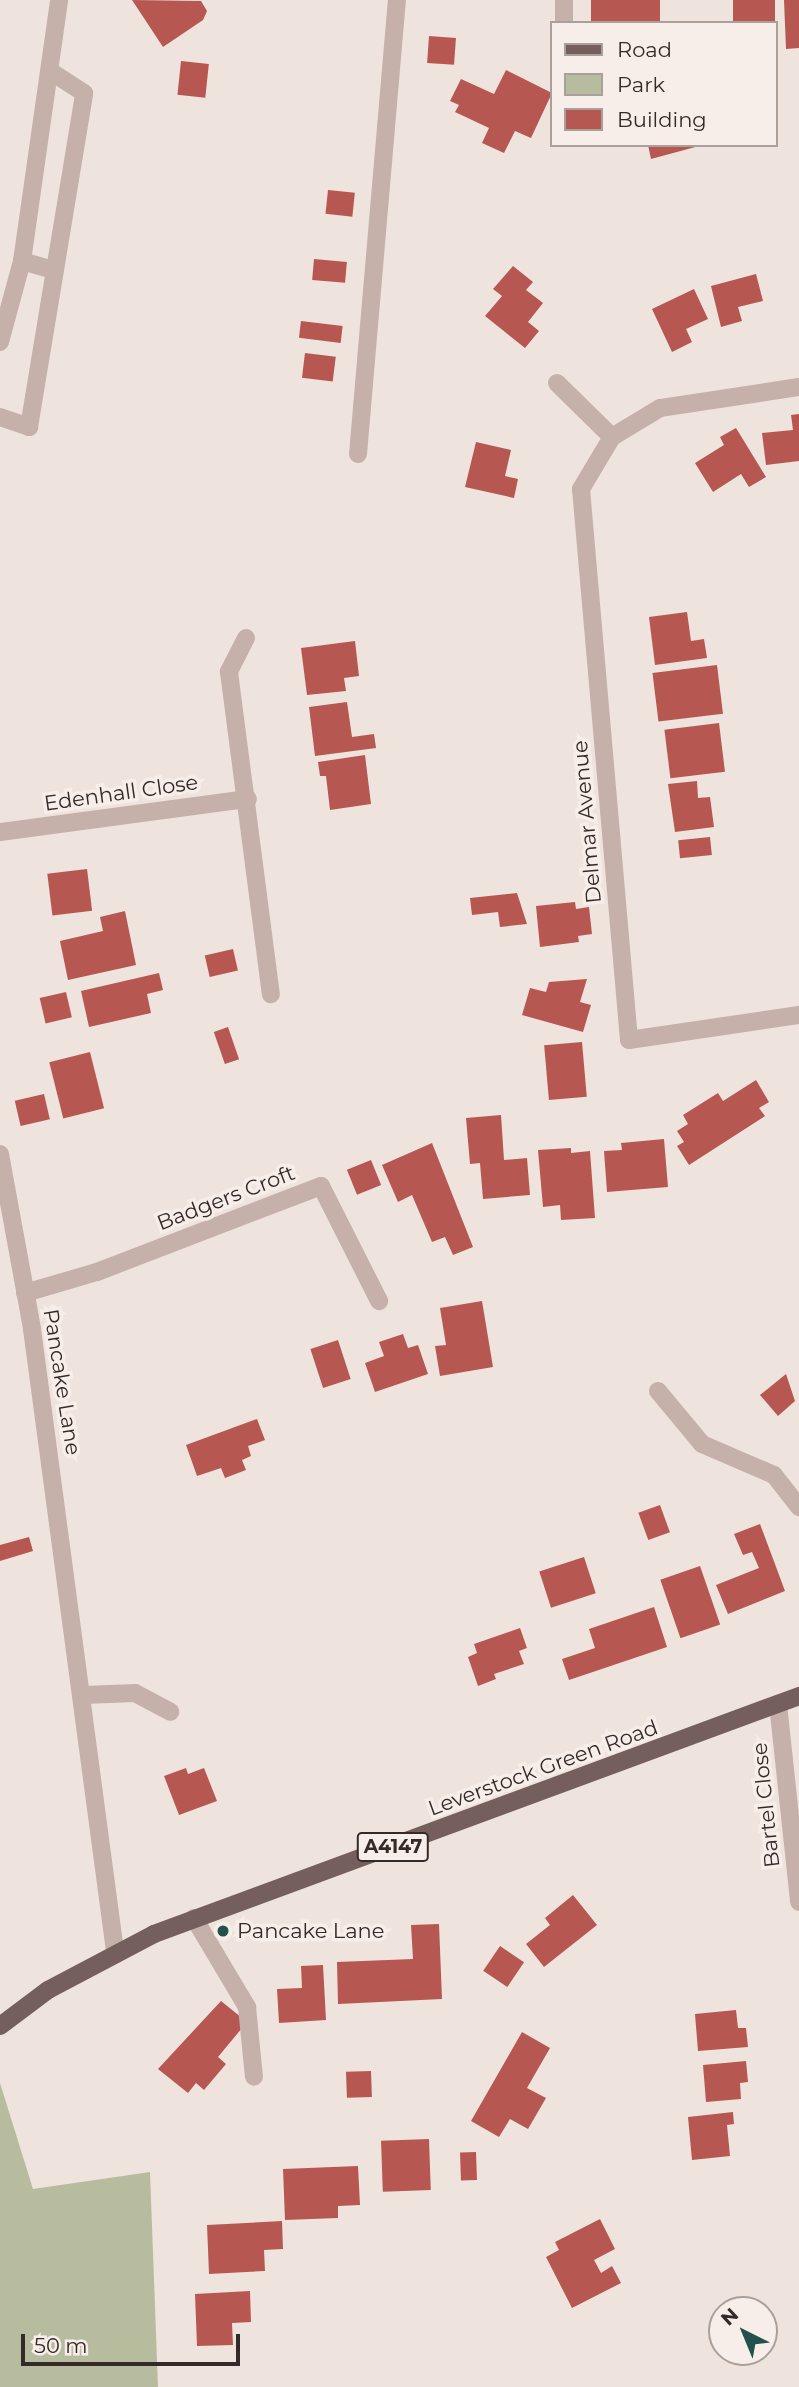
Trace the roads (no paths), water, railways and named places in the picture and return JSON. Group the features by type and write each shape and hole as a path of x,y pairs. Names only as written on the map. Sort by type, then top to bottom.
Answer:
{"main road":[{"name":"Leverstock Green Road","path":"0,2025 48,1990 115,1951 194,1918 799,1694"}],"street":[{"path":"0,342 22,261 59,0"},
{"path":"358,454 397,0"},
{"path":"564,0 564,21"},
{"path":"0,417 29,427 84,93 50,71"},
{"path":"22,261 54,270"},
{"path":"557,383 612,437"},
{"name":"Delmar Avenue","path":"799,387 660,408 612,437 581,489 629,1040 799,1016"},
{"path":"246,638 229,672 248,799 271,994"},
{"name":"Edenhall Close","path":"0,832 248,799"},
{"name":"Pancake Lane","path":"0,1154 25,1293 84,1695 115,1951"},
{"name":"Badgers Croft","path":"25,1293 97,1272 321,1186 379,1301"},
{"path":"658,1391 702,1444 774,1475 798,1501"},
{"path":"84,1695 135,1693 170,1712"},
{"name":"Bartel Close","path":"778,1704 799,1902"},
{"path":"194,1918 247,2007 254,2077"}],"place":[{"name":"Pancake Lane","path":"223,1931"}]}
